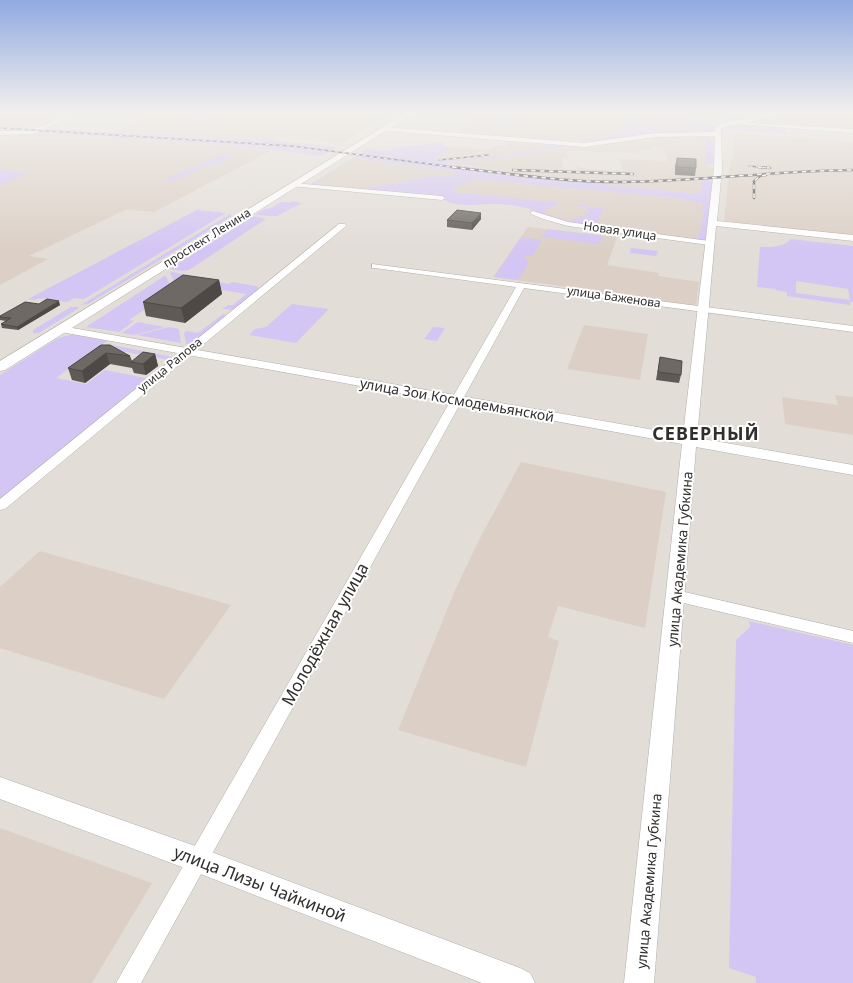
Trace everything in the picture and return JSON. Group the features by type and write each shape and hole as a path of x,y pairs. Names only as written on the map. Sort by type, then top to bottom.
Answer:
{"main road":[{"name":"проспект Ленина","path":"0,367 340,157"}],"street":[{"name":"улица Академика Губкина","path":"639,983 718,157"},
{"path":"293,185 442,198"},
{"name":"Новая улица","path":"533,213 568,224 709,243"},
{"path":"712,223 853,238"},
{"name":"улица Рапова","path":"0,506 187,351 342,226"},
{"name":"улица Баженова","path":"375,266 853,329"},
{"name":"Молодёжная улица","path":"128,983 522,285"},
{"name":"улица Зои Космодемьянской","path":"60,329 853,470"},
{"path":"676,596 853,637"},
{"name":"улица Лизы Чайкиной","path":"0,788 198,860 520,983"}],"shaded area":[{"path":"0,157 260,157 154,212 127,209 29,256 48,259 0,285"},
{"path":"214,157 232,157 220,164 208,165 171,182 163,181"},
{"path":"354,157 437,157 434,159 440,161 511,157 500,159 448,162 448,164 481,168 484,170 585,181 687,179 714,176 705,241 569,223 538,215 532,211 533,210 524,207 505,204 462,205 449,202 443,199 444,197 309,185","holes":["353,158 456,172 452,176 432,176 361,189 314,183","477,179 675,198 703,204 702,212 704,212 698,238 694,239 595,226 604,208 575,205 585,208 591,212 569,221 544,213 545,210 561,203 452,192 457,186","702,179 700,194 606,185 606,182"]},
{"path":"437,157 498,157 446,161 434,159"},
{"path":"512,157 568,157 562,158 563,171 577,171 577,166 579,166 580,168 614,171 623,170 619,159 668,161 666,157 706,157 706,163 714,163 705,166 714,168 714,176 675,180 575,181 484,170 481,169 481,167 448,164 448,162"},
{"path":"706,157 714,157 714,163 706,163"},
{"path":"733,157 853,157 853,237 724,222 730,162"},
{"path":"353,158 457,172 452,176 432,176 361,189 314,183"},
{"path":"0,170 3,170 29,173 0,185"},
{"path":"477,179 675,198 703,204 704,212 698,238 694,239 595,226 603,208 578,206 592,212 569,221 543,213 545,210 560,204 452,192 457,186"},
{"path":"703,179 700,194 606,185 606,182"},
{"path":"293,201 302,203 277,216 255,215 264,209 280,203 289,203"},
{"path":"197,210 226,213 84,299 74,298 67,302 46,299 28,299"},
{"path":"230,214 232,216 88,304 81,305"},
{"path":"254,216 266,219 189,270 183,271 169,269"},
{"path":"528,227 617,237 607,265 659,273 658,276 699,282 696,306 596,294 597,291 493,277"},
{"path":"547,229 603,236 599,244 542,237"},
{"path":"521,237 542,240 533,255 525,256 524,258 529,262 518,280 494,277"},
{"path":"791,239 853,246 853,302 850,302 850,305 787,296 787,292 775,290 775,288 757,287 760,247 776,246 788,242","holes":["796,281 848,289 850,300 796,293"]},
{"path":"631,248 658,251 656,256 630,253"},
{"path":"172,272 213,279 211,281 229,284 232,282 256,286 260,289 235,310 222,309 228,305 233,305 246,294 174,282 170,273"},
{"path":"166,275 172,291 129,320 134,321 119,332 86,327"},
{"path":"292,304 329,309 296,343 249,335 255,329 266,327"},
{"path":"71,307 79,308 39,333 33,333 33,330"},
{"path":"223,314 227,316 192,345 186,344 184,333 187,331 198,333"},
{"path":"138,322 165,327 134,335 122,333"},
{"path":"584,325 648,334 640,380 567,369"},
{"path":"169,327 179,329 181,343 137,335"},
{"path":"433,327 445,328 437,341 424,339"},
{"path":"74,334 107,341 56,378 86,384 105,370 151,379 0,503 0,375 58,338"},
{"path":"107,344 173,357 169,360 104,348"},
{"path":"835,395 853,397 853,435 785,424 782,397 838,405"},
{"path":"521,462 666,492 645,628 558,606 548,637 559,641 526,767 398,730 456,588 479,540"},
{"path":"40,551 231,605 164,699 0,648 0,587"},
{"path":"749,621 853,645 853,983 756,983 756,977 729,968 736,640 750,627"},
{"path":"0,828 152,883 92,983 0,983"}],"building":[{"path":"677,158 696,159 696,168 677,167"},
{"path":"457,210 481,213 472,223 447,220"},
{"path":"183,275 219,280 181,308 143,302"},
{"path":"47,299 59,301 17,327 1,324 11,318 0,316 25,302 39,304"},
{"path":"101,345 110,345 130,356 106,353 82,371 68,368"},
{"path":"143,352 155,354 143,364 131,362"},
{"path":"660,357 682,361 681,375 658,372"}],"railway":[{"path":"375,157 460,168"},
{"path":"439,160 470,157"},
{"path":"749,166 760,167"},
{"path":"452,167 460,168"},
{"path":"760,167 770,168"},
{"path":"760,167 768,168"},
{"path":"460,168 516,175 601,182 680,180 794,172 852,170"},
{"path":"513,170 633,174"},
{"path":"754,198 754,181 760,176 766,175"}],"district":[{"name":"СЕВЕРНЫЙ","path":"706,434"}]}
